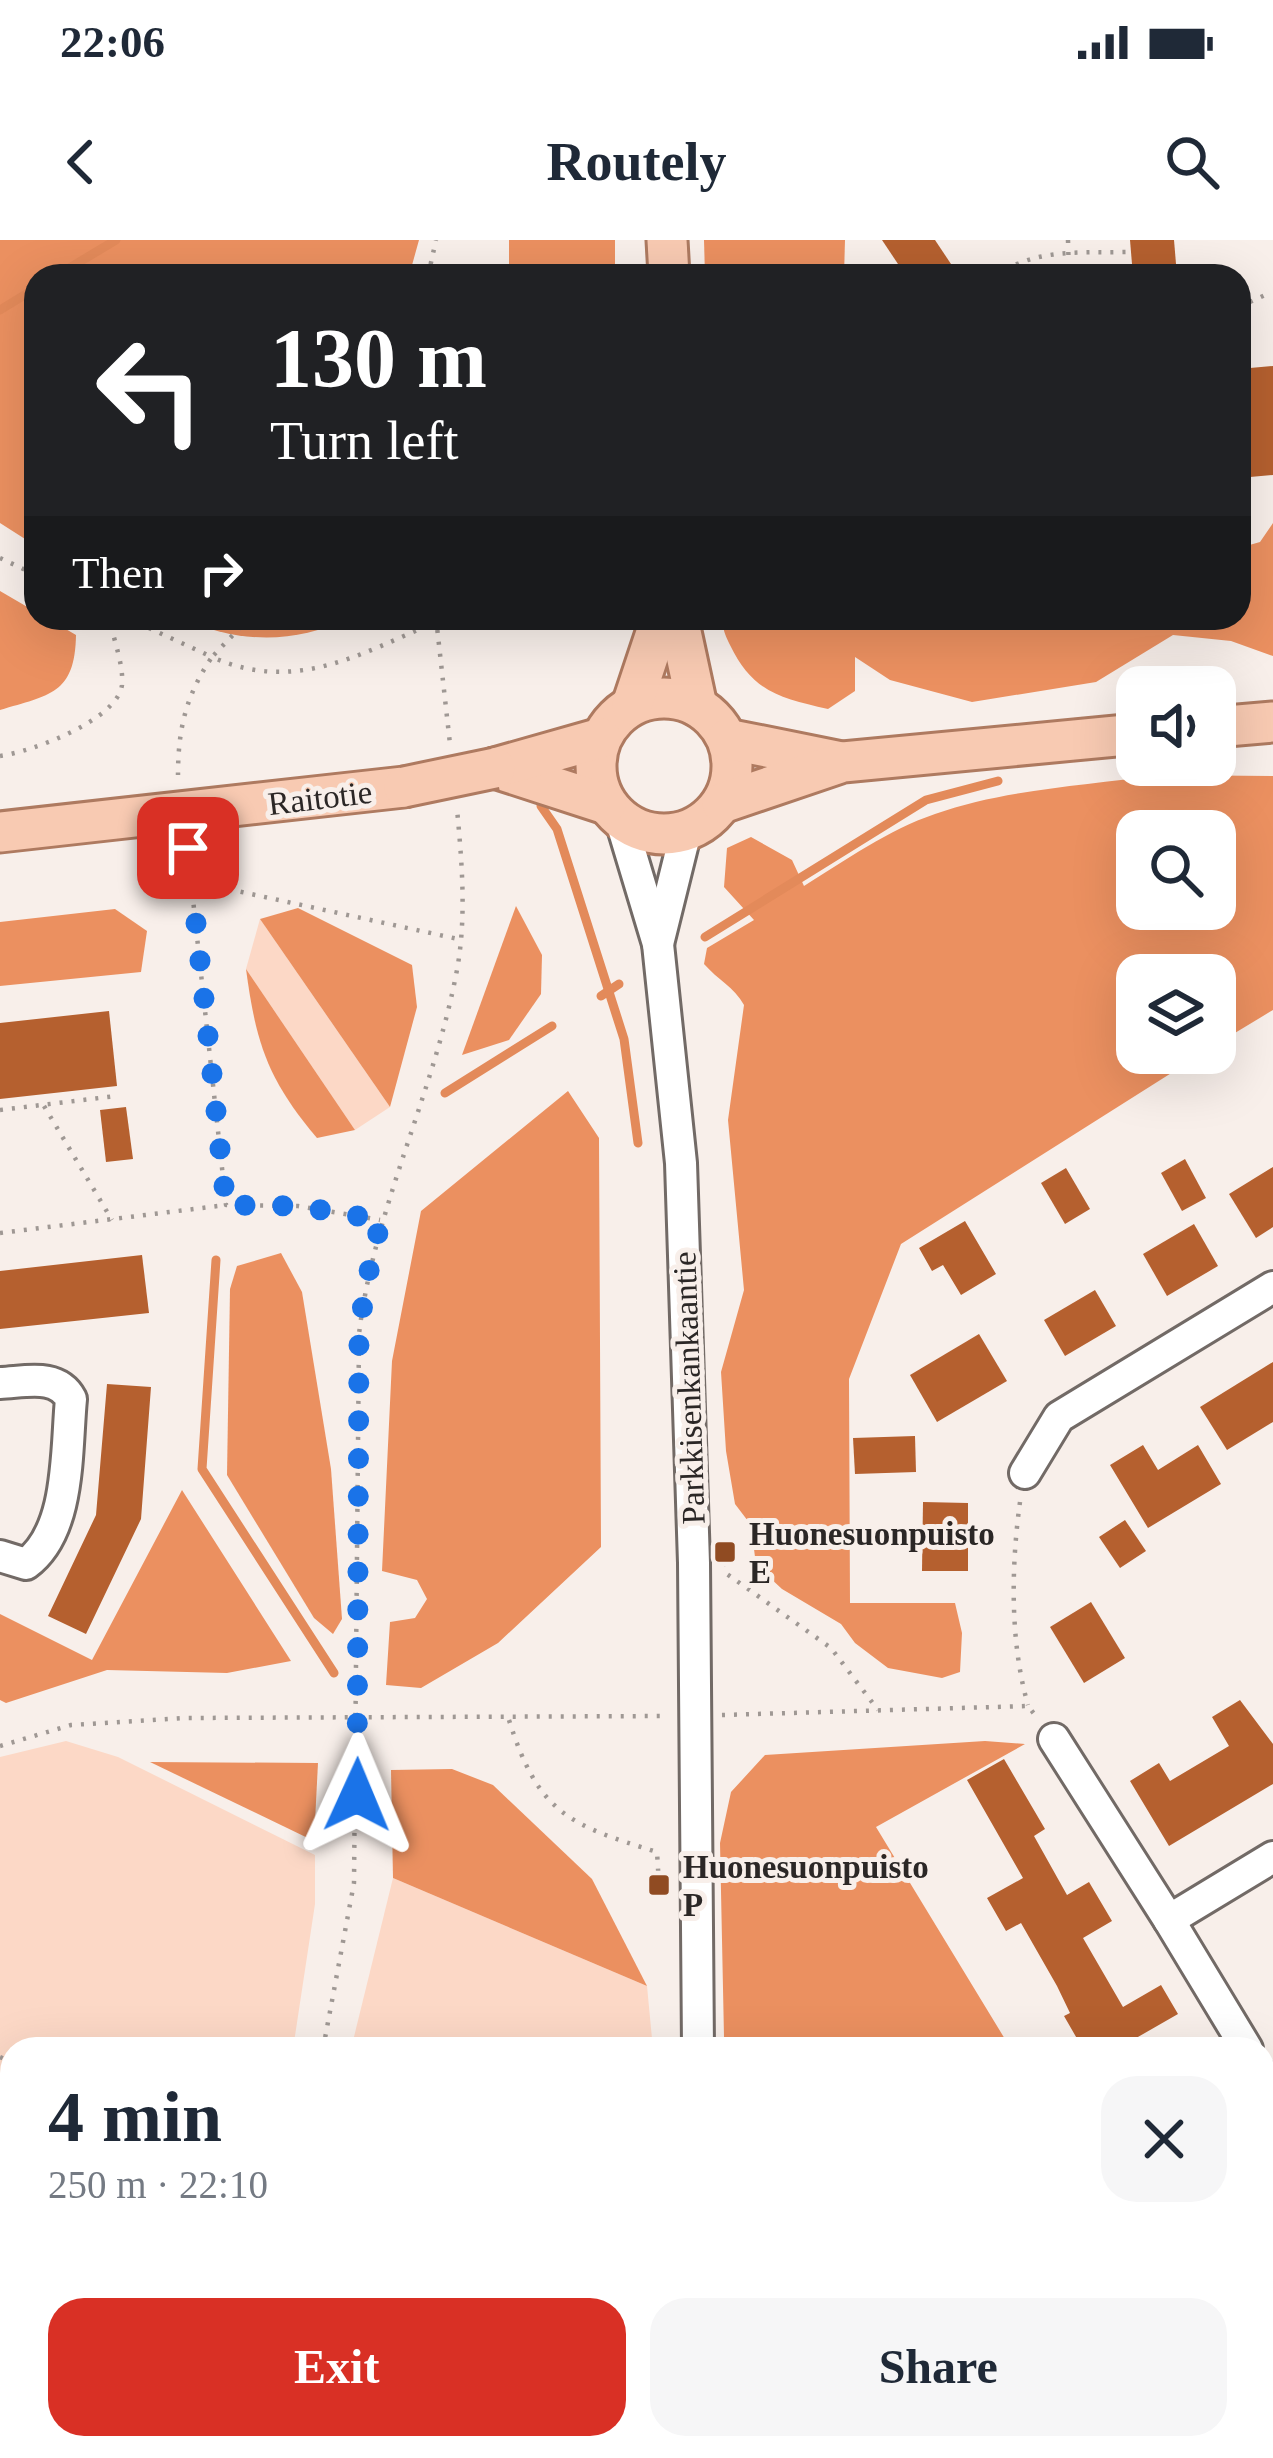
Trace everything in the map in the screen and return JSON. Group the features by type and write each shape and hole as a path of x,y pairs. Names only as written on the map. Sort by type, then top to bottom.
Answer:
{"main road":[{"path":"632,705 657,630"},
{"path":"681,630 697,706"},
{"path":"653,698 676,698 697,706 715,720 727,739 732,760 722,803 686,831 641,832 614,812 597,783 595,760 601,738 632,705 653,698"},
{"path":"1236,725 1273,722"},
{"path":"722,803 843,762 1116,736"},
{"name":"Raitotie","path":"0,832 404,787 601,738"},
{"path":"727,739 843,762"},
{"name":"Raitotie","path":"495,768 614,812"}],"street":[{"name":"Parkkisenkankaantie","path":"614,812 658,944 681,1163 694,1563 698,2037"},
{"name":"Parkkisenkankaantie","path":"658,944 686,831"},
{"path":"1025,1473 1059,1417 1273,1287"},
{"path":"0,1383 51,1381 64,1387 71,1399 61,1496 50,1535 41,1553 26,1564 0,1556"},
{"path":"1054,1739 1240,2037"},
{"path":"1169,1921 1273,1857"}],"path":[{"path":"1068,240 1068,264"},
{"path":"1013,264 1046,253 1126,252"},
{"path":"1251,301 1264,295"},
{"path":"0,756 34,751 82,725 116,699 122,684 112,630"},
{"path":"153,630 233,666 296,673 333,666 414,630"},
{"path":"178,775 183,712 194,683 238,630"},
{"path":"437,630 451,752"},
{"path":"324,2037 354,1883 359,1334 381,1220 456,974 461,853 456,806"},
{"path":"188,848 226,1205"},
{"path":"191,881 460,939"},
{"path":"0,1110 116,1096"},
{"path":"44,1106 112,1220"},
{"path":"0,1233 226,1205 298,1206 381,1220"},
{"path":"1025,1473 1015,1538 1018,1670 1028,1706 1054,1739"},
{"path":"725,1552 727,1574 832,1648 879,1711"},
{"path":"722,1715 1028,1706"},
{"path":"0,1746 71,1725 183,1718 667,1717"},
{"path":"508,1718 523,1765 560,1814 597,1834 657,1852 659,1885"}],"shaded area":[{"path":"0,240 419,240 412,264 24,264 24,538 0,523"},
{"path":"509,240 615,240 615,264 509,264"},
{"path":"704,240 845,240 844,264 705,264"},
{"path":"1273,523 1273,656 1231,641 1173,635 1096,682 972,702 890,680 855,657 855,691 828,709 781,696 758,683 739,661 724,630 1251,630 1251,545 1260,542"},
{"path":"0,591 24,605 24,630 67,630 76,635 65,681 46,695 0,710"},
{"path":"216,630 318,630 265,638"},
{"path":"1236,776 1273,776 1273,1010 1236,1032 1236,954 1116,954 1116,1074 1170,1074 901,1244 849,1379 850,1603 955,1603 962,1633 960,1672 942,1678 888,1668 855,1643 841,1624 782,1589 756,1565 751,1525 735,1504 721,1372 744,1290 728,1120 744,1005 704,964 707,948 754,920 724,887 727,848 751,837 792,860 804,886 918,821 1017,794 1116,781 1116,786 1236,786"},
{"path":"516,906 542,955 541,994 509,1040 462,1055"},
{"path":"298,908 412,965 417,1007 390,1107 260,919"},
{"path":"115,909 147,931 141,972 0,986 0,922"},
{"path":"260,919 390,1107 355,1130 246,969"},
{"path":"246,969 355,1130 317,1138 287,1098 260,1040"},
{"path":"568,1091 599,1138 601,1547 498,1643 421,1688 386,1685 390,1622 415,1618 427,1599 417,1580 382,1571 392,1361 421,1211"},
{"path":"281,1253 302,1292 331,1469 342,1619 333,1634 314,1618 227,1475 230,1289 237,1266"},
{"path":"182,1490 291,1661 227,1673 107,1670 6,1703 0,1700 0,1614 92,1660"},
{"path":"66,1741 118,1757 315,1855 315,1904 295,2037 0,2037 0,1757"},
{"path":"985,1741 1025,1744 876,1827 1004,2037 724,2037 720,1843 731,1792 765,1755"},
{"path":"150,1762 318,1763 314,1841"},
{"path":"452,1769 493,1785 592,1879 647,1986 393,1878 391,1770"},
{"path":"393,1878 647,1986 652,2037 354,2037"}],"building":[{"path":"882,240 935,240 951,264 898,264"},
{"path":"1130,240 1174,240 1176,264 1132,264"},
{"path":"1273,366 1273,475 1251,477 1251,368"},
{"path":"109,1011 117,1086 0,1099 0,1023"},
{"path":"126,1107 133,1159 106,1162 100,1110"},
{"path":"1185,1159 1206,1198 1182,1211 1161,1173"},
{"path":"1273,1167 1273,1227 1256,1238 1229,1194"},
{"path":"1066,1168 1090,1209 1065,1224 1041,1183"},
{"path":"965,1221 996,1274 961,1295 943,1265 932,1271 919,1248"},
{"path":"1194,1224 1218,1266 1167,1296 1143,1254"},
{"path":"142,1255 149,1313 0,1329 0,1271"},
{"path":"1095,1290 1116,1326 1065,1356 1044,1320"},
{"path":"979,1334 1007,1381 937,1422 910,1375"},
{"path":"1273,1362 1273,1422 1227,1450 1200,1407"},
{"path":"107,1384 151,1387 141,1519 86,1634 48,1616 96,1515"},
{"path":"915,1436 916,1472 855,1474 853,1438"},
{"path":"1143,1445 1158,1470 1198,1445 1221,1484 1148,1528 1110,1465"},
{"path":"923,1502 968,1503 968,1571 922,1571"},
{"path":"1125,1520 1146,1551 1120,1568 1099,1537"},
{"path":"1091,1602 1125,1658 1084,1683 1050,1627"},
{"path":"1240,1700 1273,1744 1273,1784 1169,1846 1130,1781 1159,1763 1170,1781 1229,1746 1212,1717"},
{"path":"1004,1759 1045,1829 1034,1836 1067,1895 1089,1882 1112,1921 1083,1938 1123,2007 1161,1985 1178,2014 1138,2037 1076,2037 1064,2016 1070,2013 1057,1986 1021,1923 1006,1931 987,1898 1023,1878 967,1780"}],"waterway":[{"path":"76,264 116,240"},
{"path":"0,310 24,295"},
{"path":"705,937 926,800 998,781"},
{"path":"541,806 557,829 624,1039 638,1143"},
{"path":"601,996 619,984"},
{"path":"445,1093 552,1026"},
{"path":"216,1260 202,1469 334,1673"}],"place":[{"name":"Huonesuonpuisto E","path":"725,1552"},
{"name":"Huonesuonpuisto P","path":"659,1885"}],"route":[{"path":"188,848 226,1205 298,1206 381,1220 359,1334 357,1795"}]}
